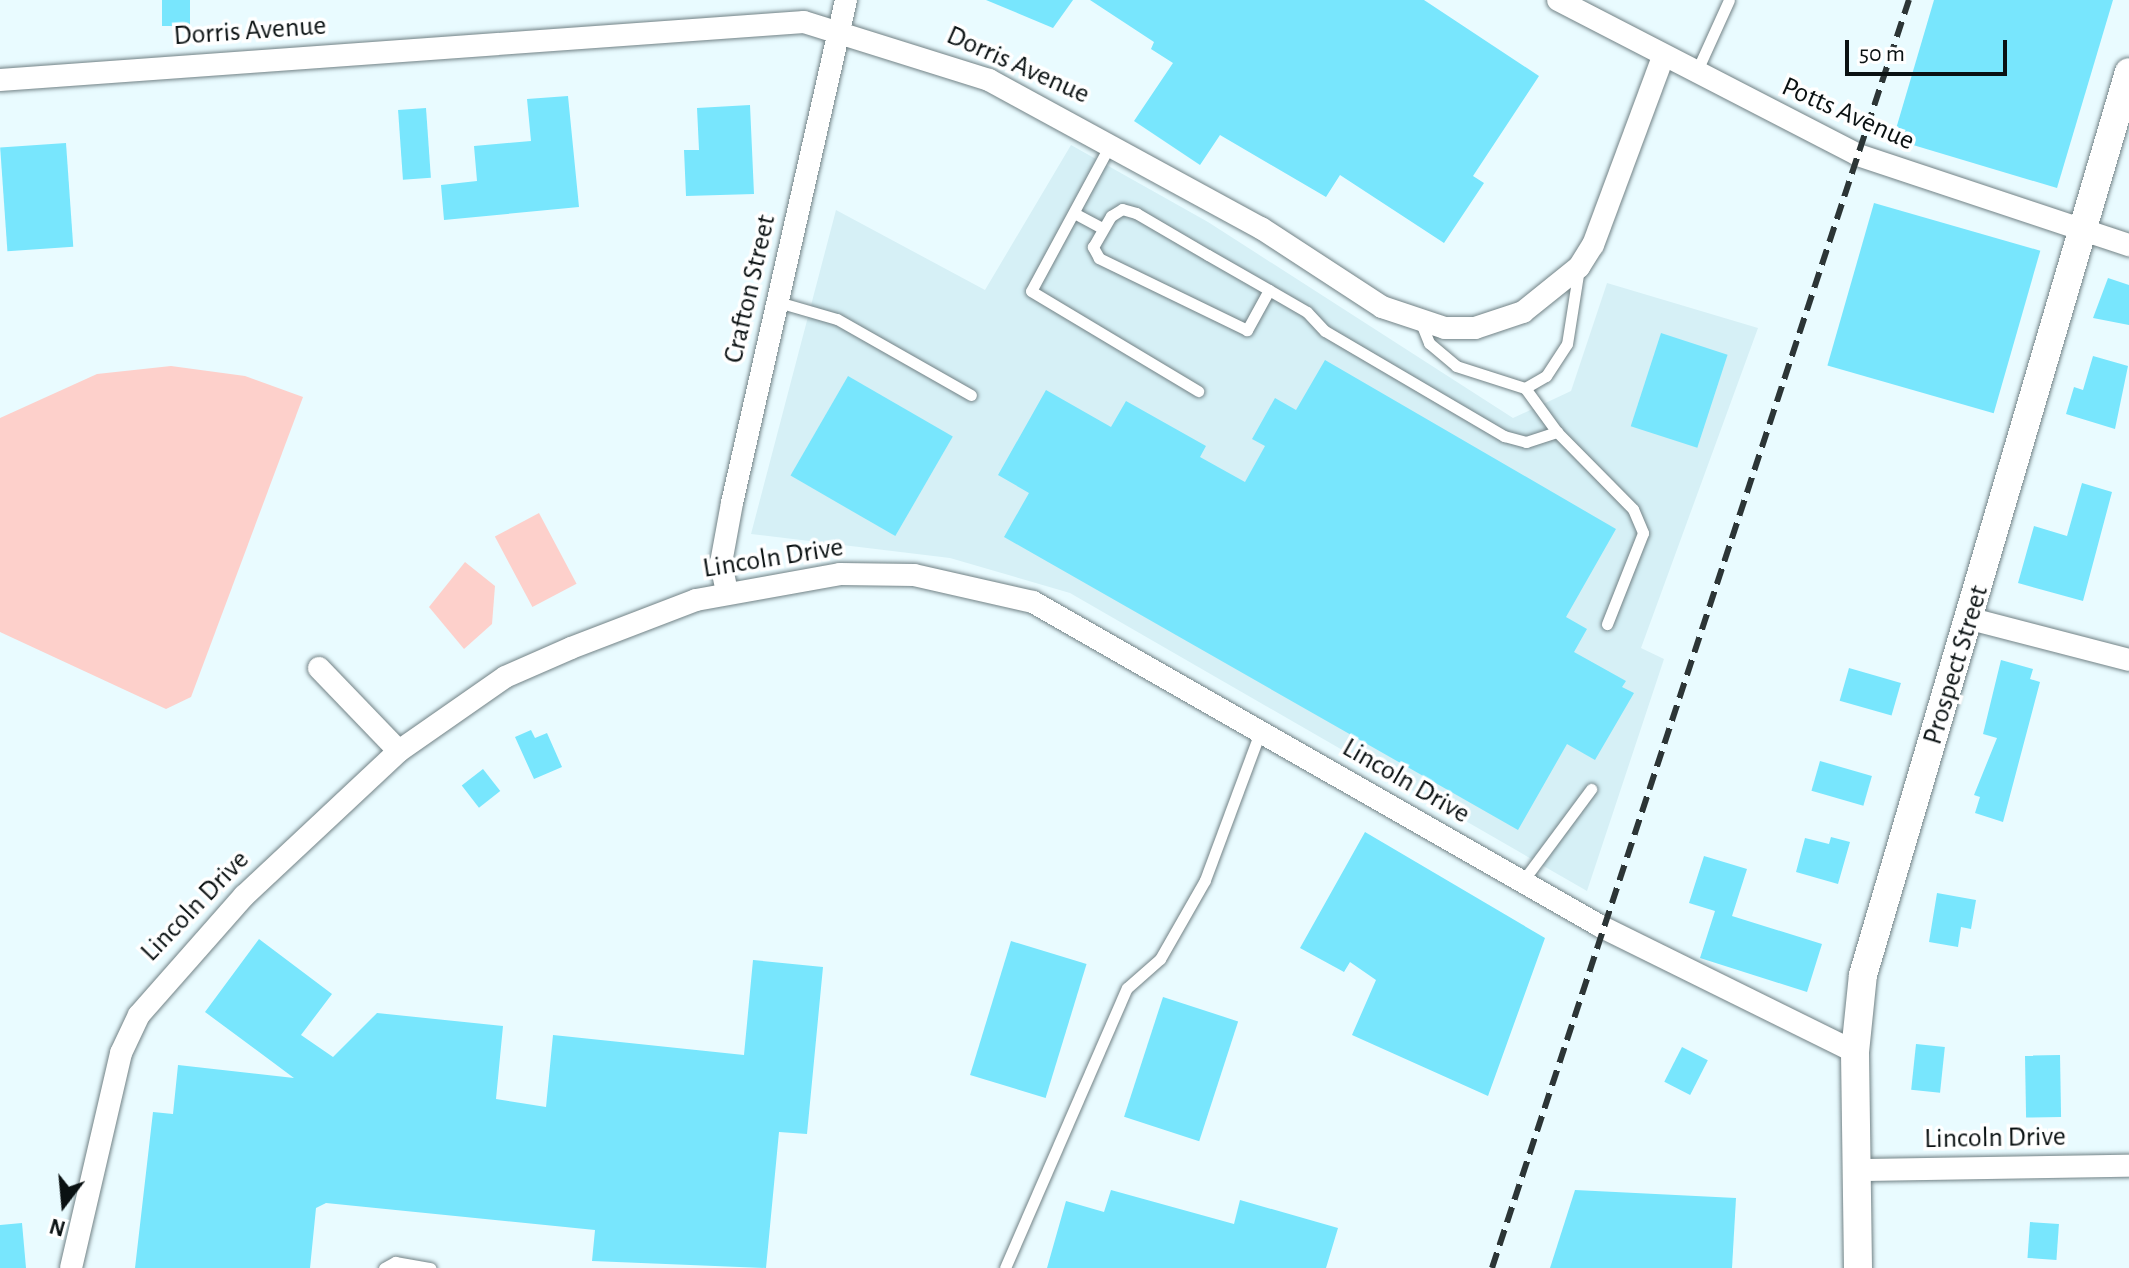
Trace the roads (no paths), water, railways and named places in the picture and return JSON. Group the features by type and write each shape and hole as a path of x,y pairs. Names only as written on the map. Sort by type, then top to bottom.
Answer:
{"street":[{"name":"Crafton Street","path":"727,592 721,563 729,518 846,0"},
{"name":"Potts Avenue","path":"1558,0 1662,59 1858,155 2129,245"},
{"name":"Dorris Avenue","path":"0,80 804,22 989,80 1111,142 1382,307 1421,323 1460,328 1502,321 1553,293 1579,267 1593,245 1662,59"},
{"name":"Prospect Street","path":"1858,1268 1861,1170 1855,1052 1863,975 1971,619 2081,228 2129,72"},
{"name":"Lincoln Drive","path":"71,1268 121,1053 139,1015 244,896 399,751 505,677 727,592 840,574 914,575 1033,602 1522,882 1855,1052"},
{"path":"1971,619 2129,660"},
{"path":"319,668 399,751"},
{"name":"Lincoln Drive","path":"1861,1170 2129,1166"}],"lane":[{"path":"1694,75 1729,0"},
{"path":"1111,142 1031,291 1198,391"},
{"path":"1269,290 1247,330 1099,258 1093,247 1102,228 1122,209 1136,213 1269,290 1307,312 1325,331 1504,436 1526,442 1557,432"},
{"path":"1074,213 1102,228"},
{"path":"1525,388 1546,376 1567,344 1579,267"},
{"path":"778,302 837,319 971,395"},
{"path":"1421,323 1429,343 1456,366 1525,388 1557,432 1633,509 1643,533 1607,624"},
{"path":"1005,1268 1127,988 1160,959 1205,880 1260,732"},
{"path":"1522,882 1591,789"},
{"path":"384,1268 395,1262 430,1268"}],"railway":[{"path":"1492,1268 1909,0"}]}
